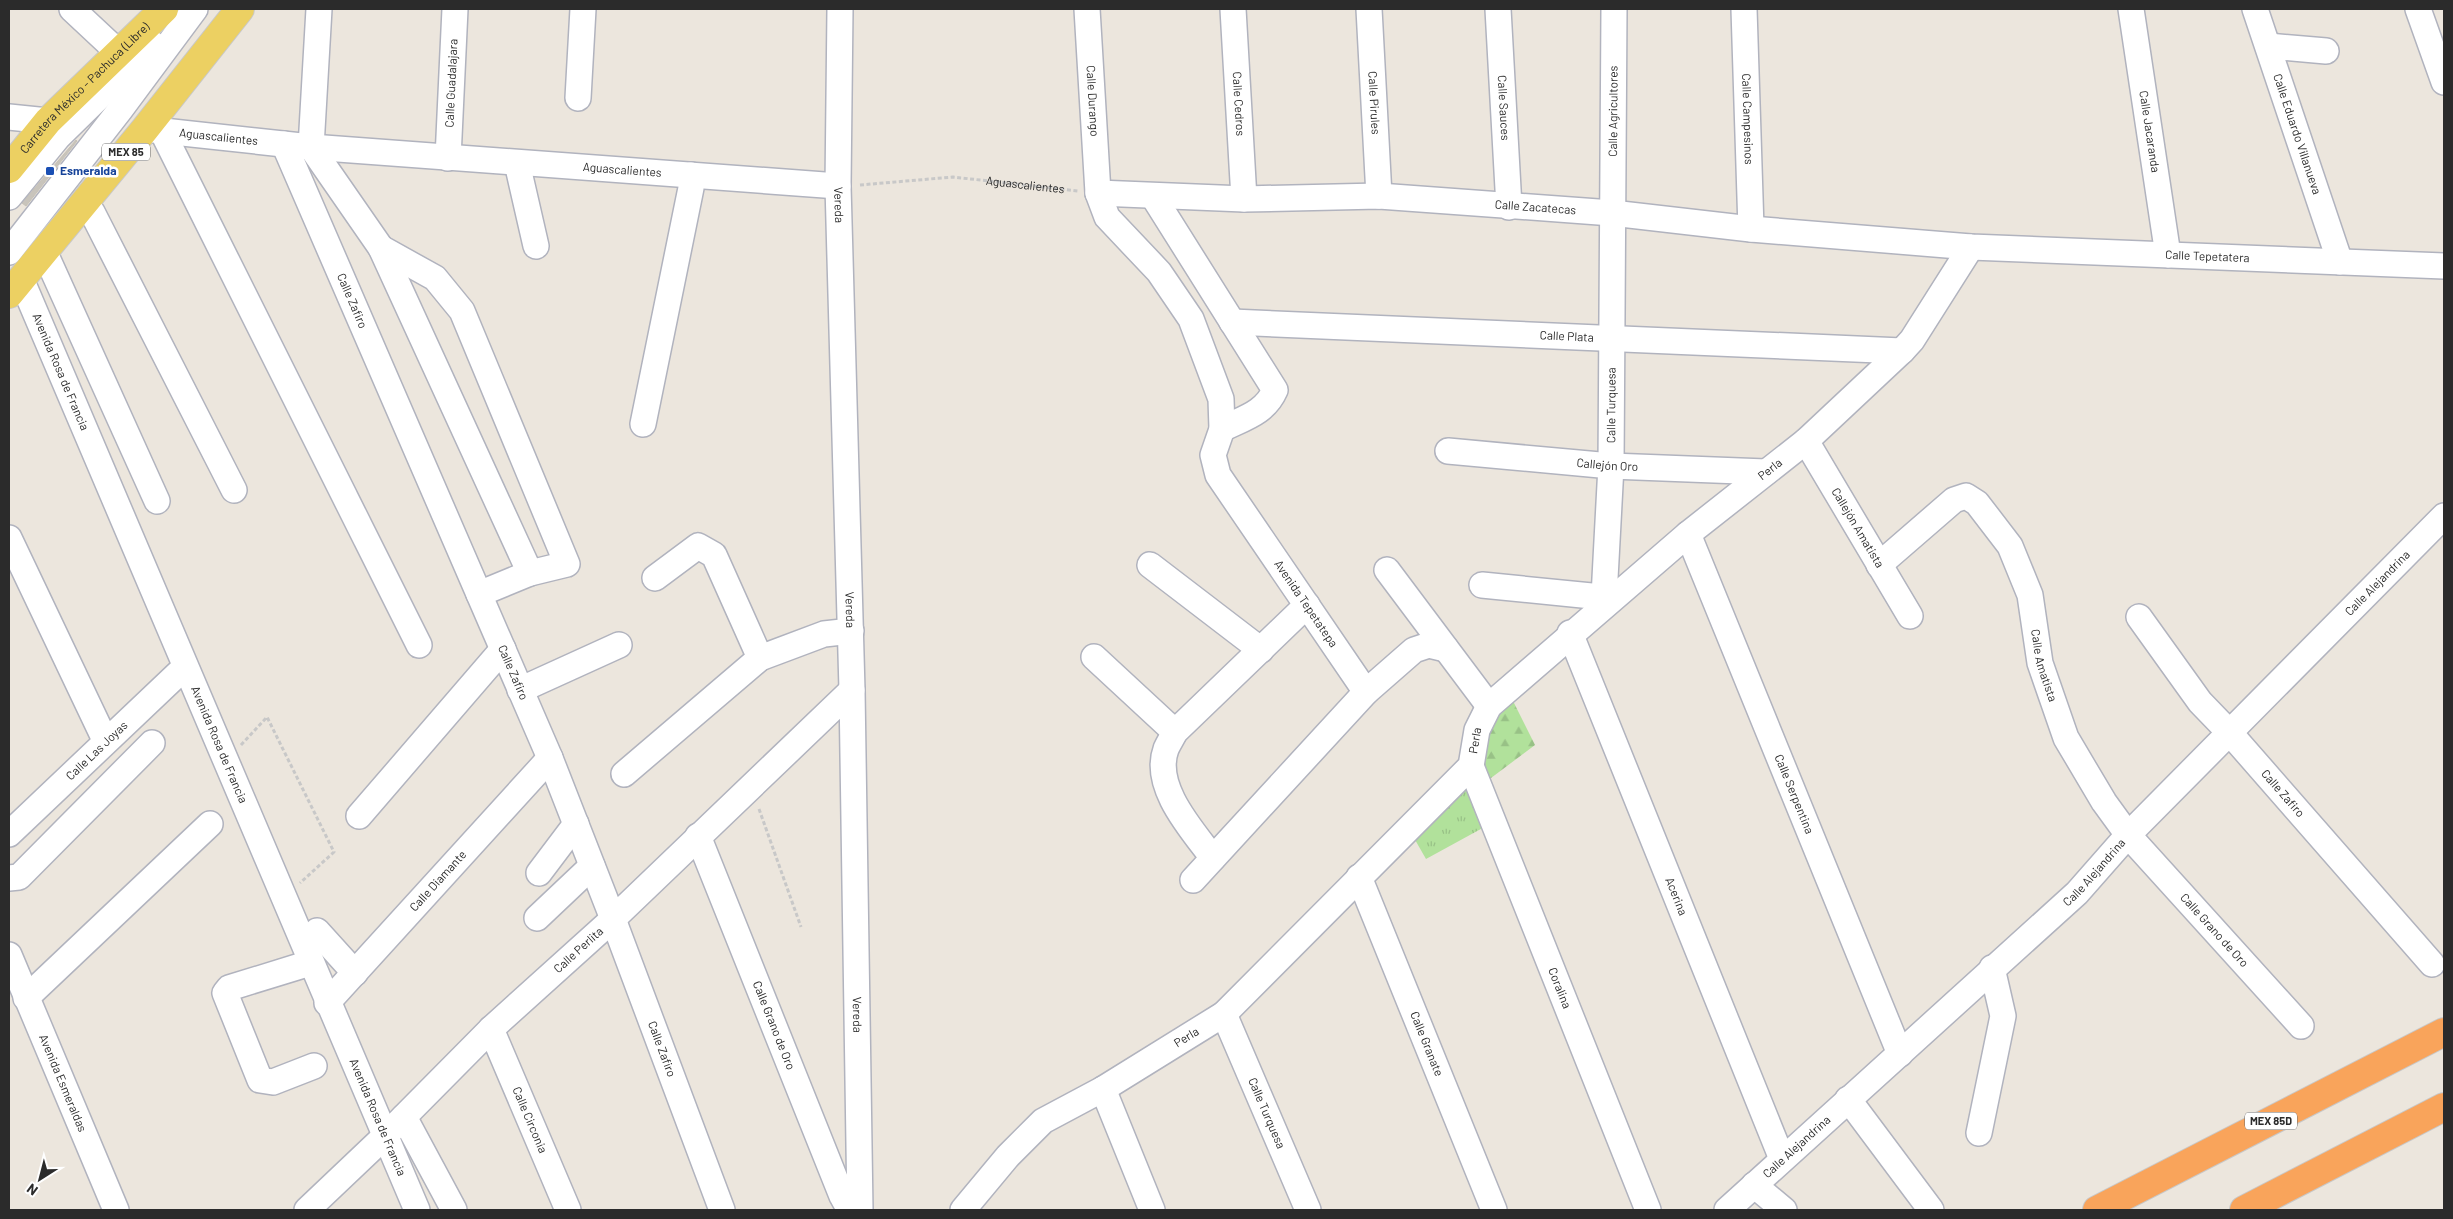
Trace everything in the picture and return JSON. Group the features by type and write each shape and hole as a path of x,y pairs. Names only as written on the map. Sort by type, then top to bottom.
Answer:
{"highway":[{"name":"MEX 85D","path":"2097,1210 2444,1032"},
{"path":"2244,1210 2444,1107"}],"main road":[{"name":"Carretera México - Pachuca (Libre)","path":"9,169 48,121 164,9"},
{"name":"MEX 85","path":"15,286 84,203 153,130 240,9"}],"street":[{"path":"72,9 118,52"},
{"path":"9,197 58,137 162,36 185,9"},
{"path":"9,252 120,110 195,9"},
{"path":"320,9 310,147 382,248 530,573"},
{"name":"Calle Guadalajara","path":"448,158 455,9"},
{"path":"578,98 583,9"},
{"name":"Vereda","path":"840,9 838,186 852,690 860,1210"},
{"name":"Calle Durango","path":"1087,9 1098,194"},
{"name":"Calle Cedros","path":"1233,9 1244,200"},
{"name":"Calle Pirules","path":"1369,9 1379,196"},
{"name":"Calle Sauces","path":"1498,9 1509,207"},
{"name":"Calle Agricultores","path":"1612,213 1614,9"},
{"name":"Calle Campesinos","path":"1744,9 1751,229"},
{"name":"Calle Jacaranda","path":"2131,9 2168,255"},
{"name":"Calle Eduardo Villanueva","path":"2255,9 2340,262"},
{"path":"2418,9 2444,82"},
{"path":"2268,46 2326,51"},
{"path":"9,117 48,121"},
{"path":"153,130 420,646"},
{"name":"Aguascalientes","path":"153,130 310,147 838,186"},
{"name":"Calle Zafiro","path":"284,144 550,758 613,919 722,1210"},
{"path":"517,163 536,246"},
{"path":"643,424 691,188 691,176"},
{"name":"Calle Zacatecas","path":"1098,194 1244,200 1379,196 1509,207 1612,213 1751,229 1971,247"},
{"name":"Avenida Tepetatepa","path":"1098,194 1107,218 1159,272 1191,319 1222,399 1222,429 1214,455 1218,475 1366,692"},
{"path":"1152,196 1275,390 1270,403 1261,410 1222,429"},
{"path":"84,203 92,212 234,490"},
{"name":"Calle Turquesa","path":"1608,598 1613,338 1612,213"},
{"name":"Calle Tepetatera","path":"1971,247 2444,266"},
{"name":"Perla","path":"963,1210 1008,1156 1043,1121 1103,1089 1224,1014 1471,766 1477,730 1489,706 1608,598 1806,441 1902,351 1912,340 1971,247"},
{"path":"382,248 435,278 462,311 567,564 530,573 479,594"},
{"path":"44,251 157,502"},
{"name":"Avenida Rosa de Francia","path":"15,286 185,667 282,898 417,1210"},
{"name":"Calle Plata","path":"1232,322 1902,351"},
{"name":"Callejón Amatista","path":"1806,441 1910,616"},
{"name":"Callejón Oro","path":"1448,451 1611,466 1766,472"},
{"name":"Calle Amatista","path":"1879,565 1954,500 1966,496 1977,503 2010,546 2030,594 2040,663 2066,738 2104,802 2128,835"},
{"name":"Calle Alejandrina","path":"1727,1210 2077,893 2128,835 2444,516"},
{"name":"Calle Serpentina","path":"1688,534 1900,1054"},
{"path":"9,538 105,740"},
{"path":"655,578 698,546 714,555 760,658"},
{"path":"1150,565 1261,650"},
{"path":"1388,570 1489,706"},
{"path":"1482,585 1608,598"},
{"path":"1213,858 1177,810 1164,775 1165,751 1175,732 1307,605"},
{"name":"Calle Zafiro","path":"2139,617 2200,702 2229,732 2432,964"},
{"path":"624,774 760,658 824,634 850,631"},
{"name":"Acerina","path":"1570,633 1782,1159"},
{"path":"520,690 619,645"},
{"path":"1193,880 1366,692 1414,650 1429,645 1446,649"},
{"path":"359,816 503,649"},
{"path":"1094,657 1175,732"},
{"name":"Calle Las Joyas","path":"9,834 105,740 185,667"},
{"name":"Calle Perlita","path":"307,1210 385,1136 491,1029 613,919 852,690"},
{"path":"9,878 19,877 152,743"},
{"name":"Calle Diamante","path":"327,1003 550,758"},
{"name":"Coralina","path":"1471,766 1648,1210"},
{"path":"26,998 210,824"},
{"path":"539,873 576,824"},
{"name":"Calle Grano de Oro","path":"2128,835 2301,1026"},
{"name":"Calle Grano de Oro","path":"698,836 842,1196 847,1205 855,1210"},
{"path":"537,918 592,866"},
{"name":"Calle Granate","path":"1359,877 1494,1210"},
{"path":"317,931 355,972"},
{"name":"Avenida Esmeraldas","path":"9,955 116,1210"},
{"path":"310,963 229,988 225,993 260,1080 273,1082 314,1066"},
{"path":"1979,1133 2003,1016 1992,968"},
{"name":"Calle Turquesa","path":"1224,1014 1308,1210"},
{"name":"Calle Circonia","path":"491,1029 568,1210"},
{"path":"1103,1089 1152,1210"},
{"path":"1848,1100 1931,1210"},
{"path":"404,1117 454,1210"},
{"path":"1754,1185 1784,1210"}],"path":[{"name":"Aguascalientes","path":"838,186 953,177 1098,194"},
{"path":"225,761 268,717 334,852 282,898"},
{"path":"748,789 755,798 801,927"}],"green space":[{"path":"1510,695 1535,745 1483,784 1481,731"},
{"path":"1469,771 1490,824 1426,859 1410,831"}],"building":[{"path":"76,140 26,206 22,203"}],"place":[{"name":"Esmeralda","path":"50,171"}]}
